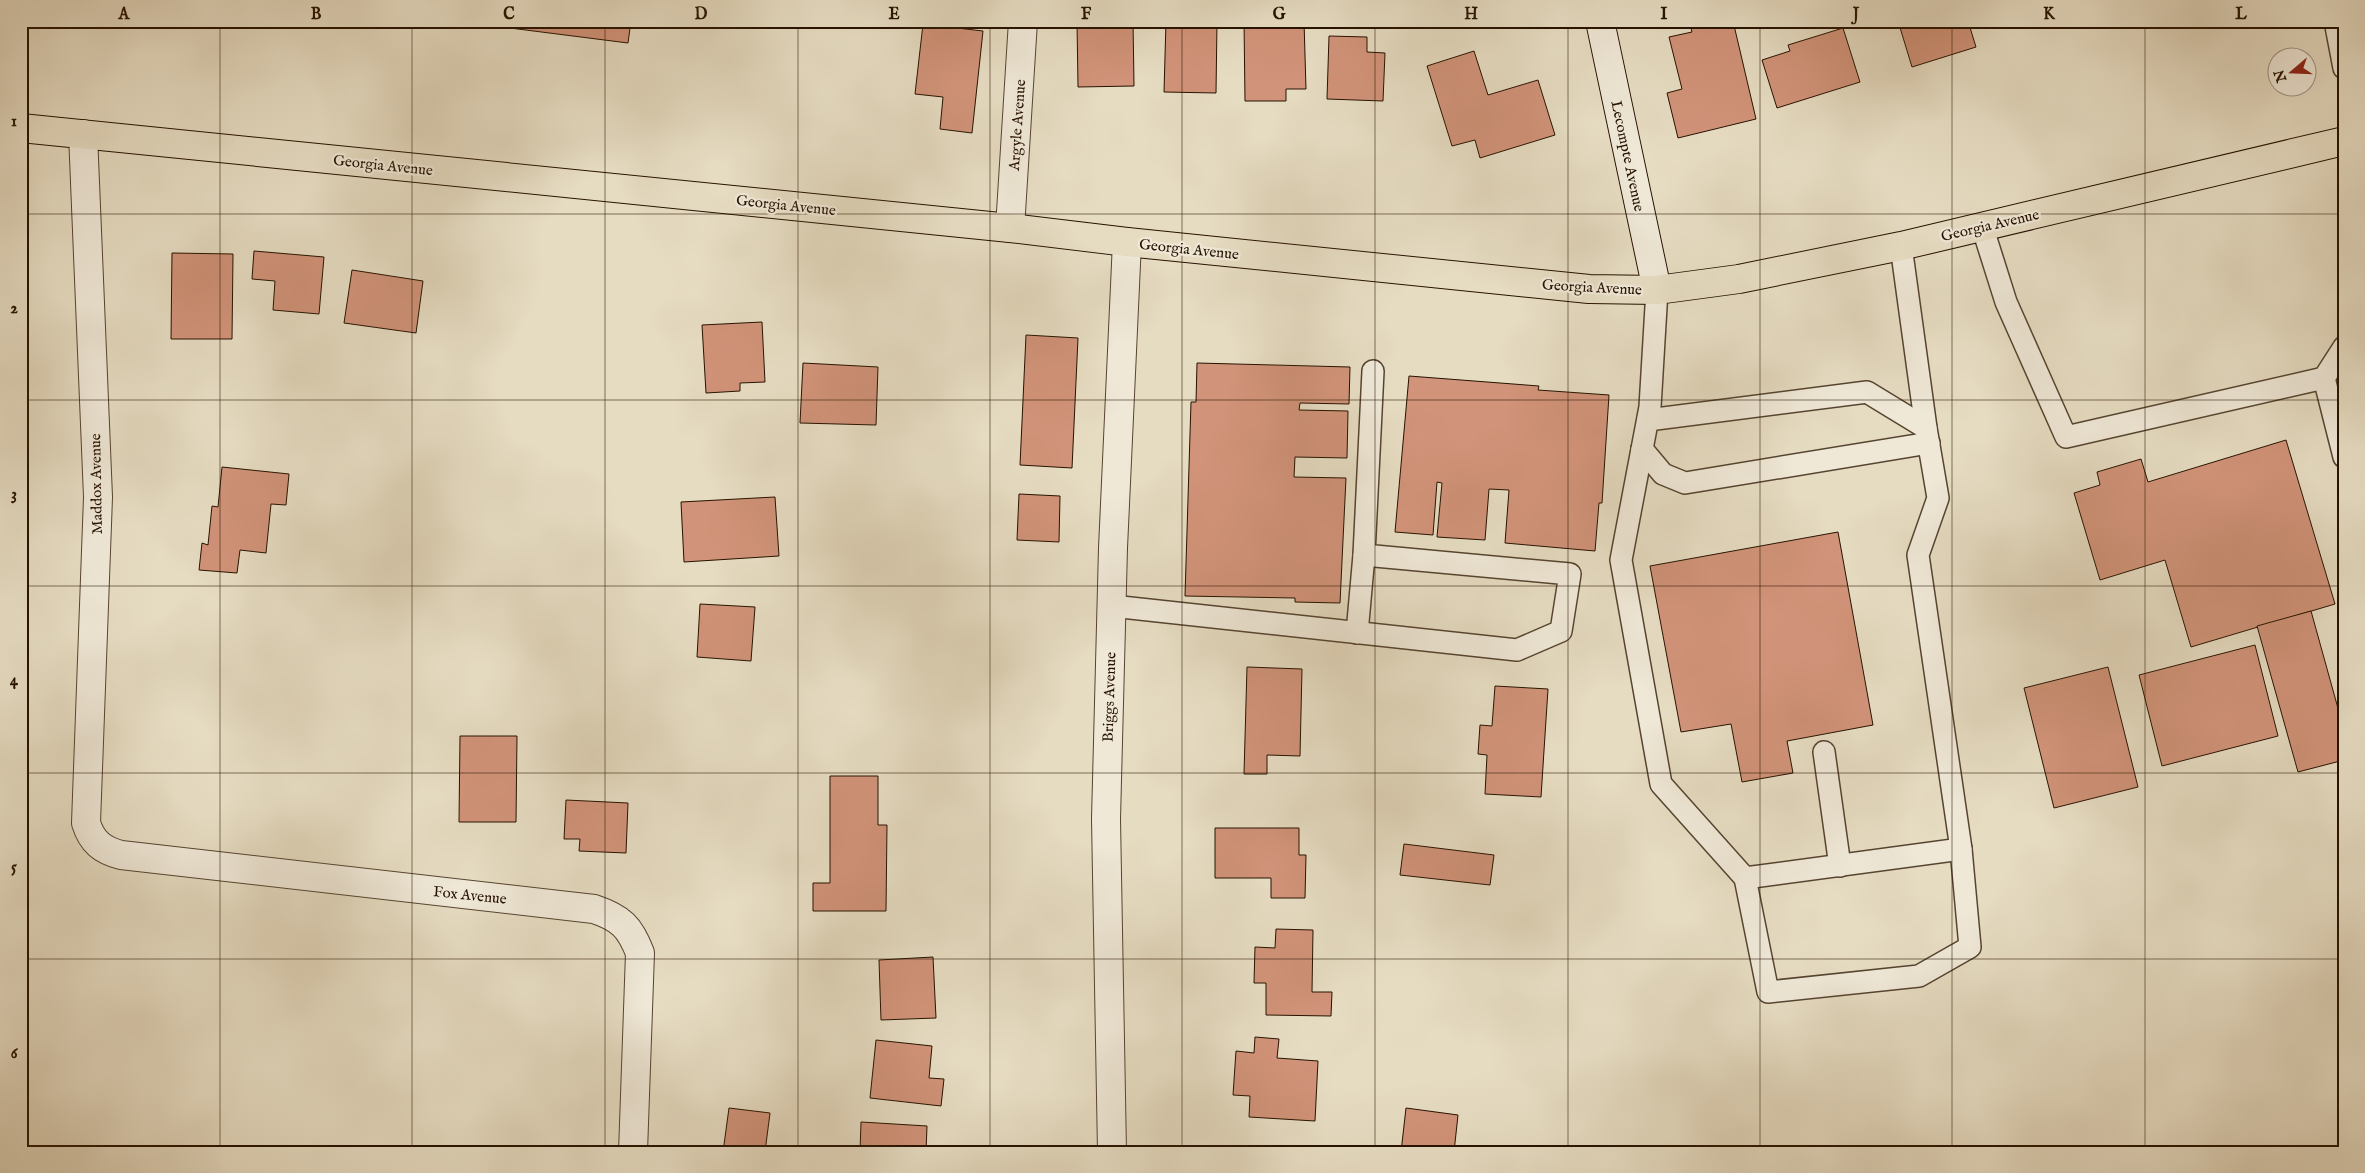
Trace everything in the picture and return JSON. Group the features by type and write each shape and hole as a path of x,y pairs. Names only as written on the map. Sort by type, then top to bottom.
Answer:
{"main road":[{"name":"Georgia Avenue","path":"21,128 1010,228 1127,242 1589,289 1657,290 1739,279 1901,246 2344,141"}],"street":[{"name":"Argyle Avenue","path":"1010,228 1023,21"},
{"name":"Lecompte Avenue","path":"1600,21 1657,290"},
{"name":"Maddox Avenue","path":"83,134 98,497 86,823 90,834"},
{"name":"Briggs Avenue","path":"1112,1152 1106,819 1112,606 1127,242"},
{"name":"Fox Avenue","path":"90,834 97,844 107,851 121,855 594,909 610,914 624,924 634,937 640,953 633,1152"}],"lane":[{"path":"2334,21 2344,68"},
{"path":"1982,226 2006,302 2066,437 2324,378 2344,347"},
{"path":"1657,290 1648,420 1621,560 1661,784 1745,878 1768,992 1919,976 1970,947 1961,849 1918,555 1938,498 1927,436 1901,246"},
{"path":"1357,633 1364,555 1373,372"},
{"path":"2324,378 2344,457"},
{"path":"1648,420 1867,392 1927,436"},
{"path":"1642,449 1663,474 1685,483 1927,436"},
{"path":"1112,606 1517,650 1562,631 1570,574 1364,555"},
{"path":"1824,752 1840,866"},
{"path":"1745,878 1961,849"}],"building":[{"path":"503,21 631,21 628,43 502,27"},
{"path":"1077,21 1133,21 1134,86 1078,87"},
{"path":"1166,21 1217,21 1216,93 1164,92"},
{"path":"1244,21 1304,21 1306,89 1286,89 1286,101 1245,101"},
{"path":"1689,21 1733,21 1756,119 1678,138 1667,93 1682,89 1669,37 1692,32"},
{"path":"1898,21 1968,21 1976,47 1912,67"},
{"path":"923,24 983,31 972,133 940,129 943,97 915,94"},
{"path":"1843,28 1860,82 1777,108 1762,60 1790,51 1788,45"},
{"path":"1329,36 1367,37 1367,52 1385,53 1383,101 1327,99"},
{"path":"1474,51 1488,95 1538,80 1555,135 1480,158 1475,140 1452,146 1427,66"},
{"path":"254,251 324,257 319,314 273,310 275,281 252,279"},
{"path":"172,253 233,254 232,339 171,339"},
{"path":"352,270 423,281 416,333 344,323"},
{"path":"762,322 765,382 740,383 740,391 706,393 702,325"},
{"path":"1026,335 1078,338 1072,468 1020,465"},
{"path":"803,363 878,367 876,425 800,423"},
{"path":"1197,363 1350,367 1349,404 1300,403 1299,410 1348,411 1347,458 1295,457 1294,477 1346,478 1340,603 1295,602 1295,598 1185,596 1191,402 1196,402"},
{"path":"1409,376 1539,386 1538,390 1609,395 1602,503 1599,503 1595,551 1505,543 1509,490 1489,489 1485,540 1437,537 1442,483 1437,482 1433,535 1395,532"},
{"path":"2286,440 2335,604 2191,647 2165,560 2100,580 2074,493 2100,485 2097,472 2141,459 2148,482"},
{"path":"222,467 289,474 286,505 271,504 266,553 240,550 237,573 199,570 202,543 208,545 212,506 218,507"},
{"path":"1019,494 1060,496 1059,542 1017,540"},
{"path":"775,497 779,556 684,562 681,502"},
{"path":"1838,532 1873,725 1787,741 1793,773 1742,782 1731,724 1681,732 1650,566"},
{"path":"700,604 755,607 751,661 697,657"},
{"path":"2311,611 2344,730 2344,760 2298,772 2257,626"},
{"path":"2255,645 2278,736 2162,766 2139,675"},
{"path":"1247,667 1302,669 1300,756 1267,755 1267,774 1244,774"},
{"path":"2108,667 2138,787 2054,808 2024,688"},
{"path":"1495,686 1548,689 1541,797 1485,794 1487,755 1478,754 1480,725 1492,726"},
{"path":"460,736 517,736 516,822 459,822"},
{"path":"830,776 878,776 878,825 887,825 886,911 813,911 813,883 830,883"},
{"path":"566,800 628,803 626,853 579,851 580,839 564,839"},
{"path":"1215,828 1299,828 1299,855 1306,855 1305,898 1271,898 1271,878 1215,878"},
{"path":"1404,844 1494,855 1490,885 1400,875"},
{"path":"1276,929 1313,930 1312,992 1332,992 1331,1016 1266,1015 1266,983 1254,983 1255,947 1275,948"},
{"path":"933,957 936,1018 881,1020 879,960"},
{"path":"1255,1037 1279,1039 1277,1058 1318,1061 1315,1121 1249,1117 1250,1096 1233,1095 1236,1051 1254,1053"},
{"path":"876,1040 932,1046 929,1078 944,1079 941,1106 870,1098"},
{"path":"729,1108 770,1113 765,1152 723,1152"},
{"path":"1406,1108 1458,1115 1454,1152 1401,1152"},
{"path":"861,1122 927,1126 926,1152 860,1152"}]}
